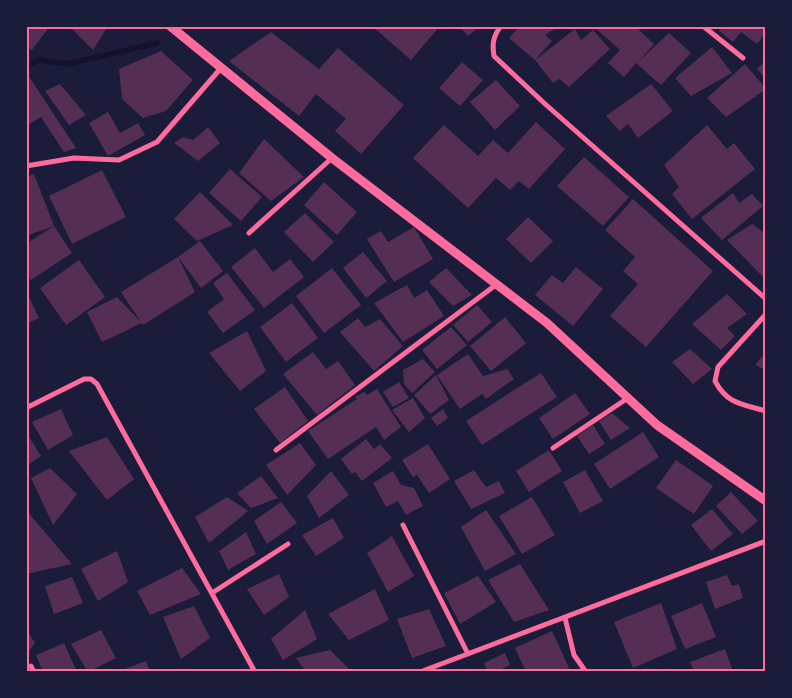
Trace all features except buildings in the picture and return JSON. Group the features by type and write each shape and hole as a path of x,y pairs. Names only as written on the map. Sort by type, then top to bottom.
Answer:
{"street":[{"path":"170,26 332,158 547,323 657,425 766,501"},
{"path":"501,26 494,36 492,45 494,56 544,103 766,299"},
{"path":"703,26 743,58"},
{"path":"26,166 74,158 118,160 156,142 222,67"},
{"path":"249,234 332,158"},
{"path":"276,450 497,284"},
{"path":"766,314 718,367 715,381 721,393 730,401 766,411"},
{"path":"26,408 84,379 91,379 97,384 255,672"},
{"path":"553,448 628,398"},
{"path":"403,525 468,654"},
{"path":"420,672 766,540"},
{"path":"212,593 288,544"},
{"path":"565,618 574,655 586,672"}],"waterway":[{"path":"26,66 39,60 68,64 157,43"}]}
